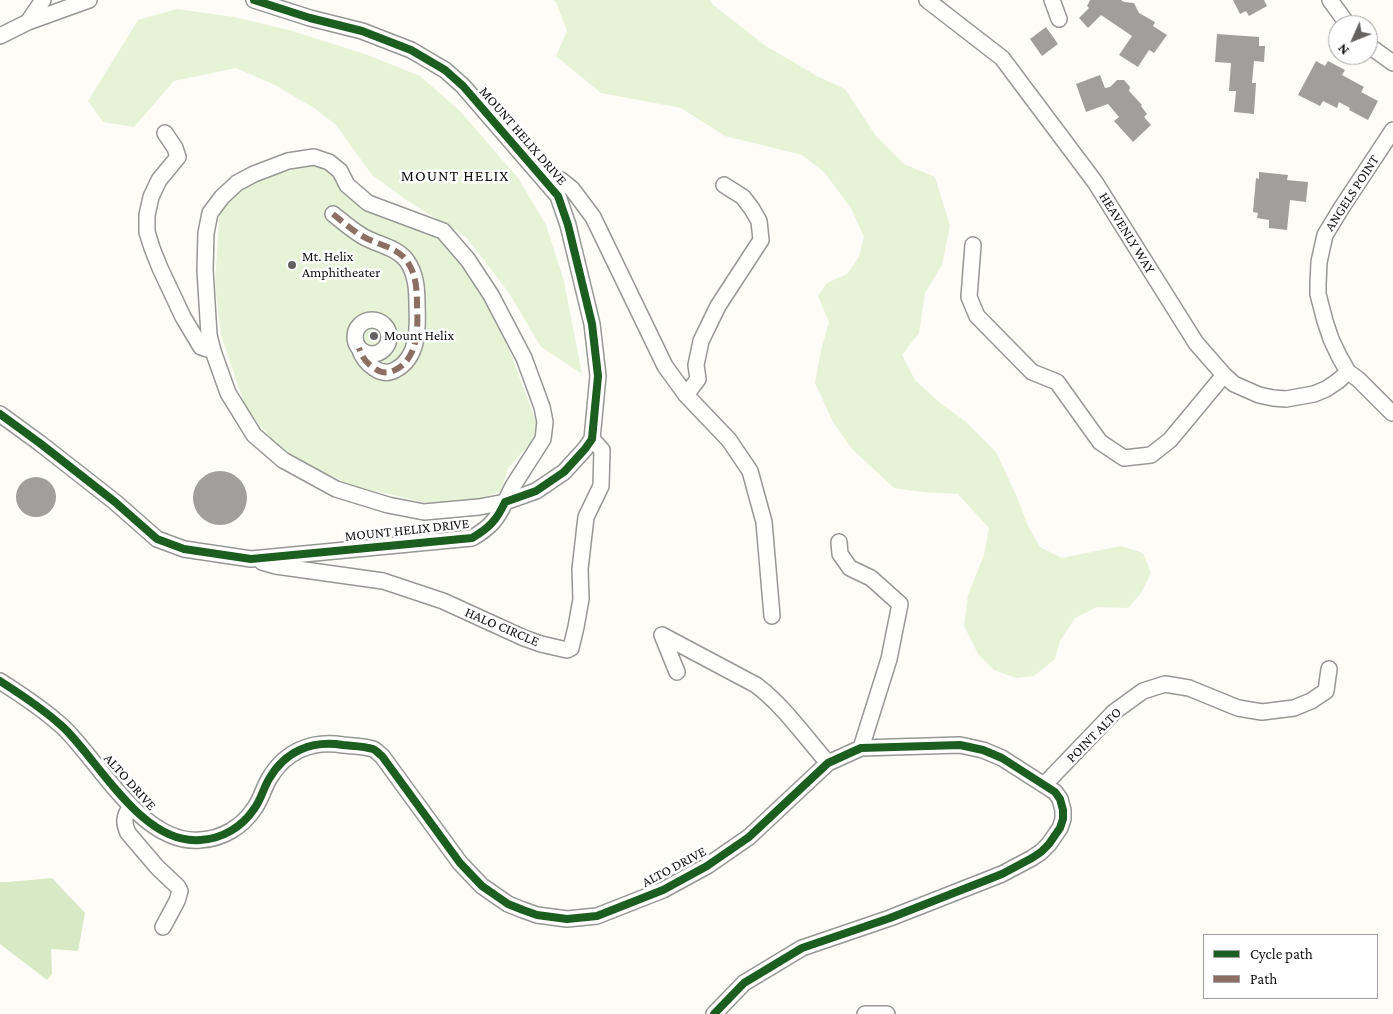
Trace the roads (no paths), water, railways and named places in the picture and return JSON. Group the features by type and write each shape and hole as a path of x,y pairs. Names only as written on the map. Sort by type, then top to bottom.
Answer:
{"street":[{"path":"28,22 43,0"},
{"path":"0,36 28,22 89,0"},
{"name":"MOUNT HELIX DRIVE","path":"0,414 115,502 157,539 184,549 251,559 472,538 484,531 499,516 505,502 513,486 542,439 544,422 542,407 524,358 491,295 468,260 443,231 368,203 347,185 340,171 329,162 314,157 288,161 254,174 237,183 222,196 210,213 206,233 205,270 213,351 228,393 254,435 283,460 336,490 388,505 424,512 479,508 505,502 536,491 564,472 592,439 598,376 592,324 568,225 558,196 463,86 445,70 411,50 362,31 310,18 254,0"},
{"name":"HEAVENLY WAY","path":"927,0 1002,58 1096,182 1196,343 1234,384 1259,395 1286,399 1314,394 1338,381 1348,372"},
{"path":"1052,0 1059,19"},
{"path":"1330,0 1341,15"},
{"path":"1378,52 1393,63"},
{"name":"ANGELS POINT","path":"1392,413 1358,379 1348,372 1324,321 1318,294 1319,262 1324,235 1393,130"},
{"path":"165,133 175,148 178,157 159,180 151,197 147,215 147,232 160,268 183,317 201,347 213,351"},
{"path":"544,180 561,180 572,189 593,217 665,366 686,395 730,440 750,471 764,522 772,616"},
{"path":"686,395 698,379 696,365 701,341 718,306 761,240 759,222 752,209 743,197 724,185"},
{"path":"333,214 364,237 398,252 411,267 416,284 418,325 416,341 408,359 398,369 388,373 377,370 366,362 358,348"},
{"path":"973,245 969,297 977,316 1032,372 1056,382 1100,442 1124,458 1151,455 1170,440 1224,375"},
{"name":"HALO CIRCLE","path":"251,559 276,566 383,581 443,601 524,638 567,650 571,648 581,599 580,569 586,517 601,486 602,450 592,439"},
{"path":"839,542 840,554 850,568 871,578 900,604 889,659 861,748"},
{"path":"676,672 662,635 767,693 828,763"},
{"name":"POINT ALTO","path":"1044,785 1114,712 1143,691 1164,684 1189,688 1238,708 1262,712 1294,708 1311,701 1326,691 1329,669"},
{"name":"ALTO DRIVE","path":"0,681 31,701 64,728 131,806 152,824 177,838 210,839 231,831 248,818 260,801 268,779 275,769 284,760 305,747 330,743 374,749 382,756 460,863 482,886 501,900 523,910 552,918 597,916 663,890 707,866 749,836 828,763 861,748 960,745 983,750 1002,758 1055,792 1060,799 1063,819 1060,828 1041,852 1002,874 890,918 802,948 744,983 714,1014"},
{"path":"131,806 124,819 124,826 157,867 180,891 163,927"},
{"path":"865,1014 887,1014"}],"place":[{"name":"Mt. Helix Amphitheater","path":"292,265"},
{"name":"Mount Helix","path":"374,336"}],"district":[{"name":"MOUNT HELIX","path":"455,176"}]}
